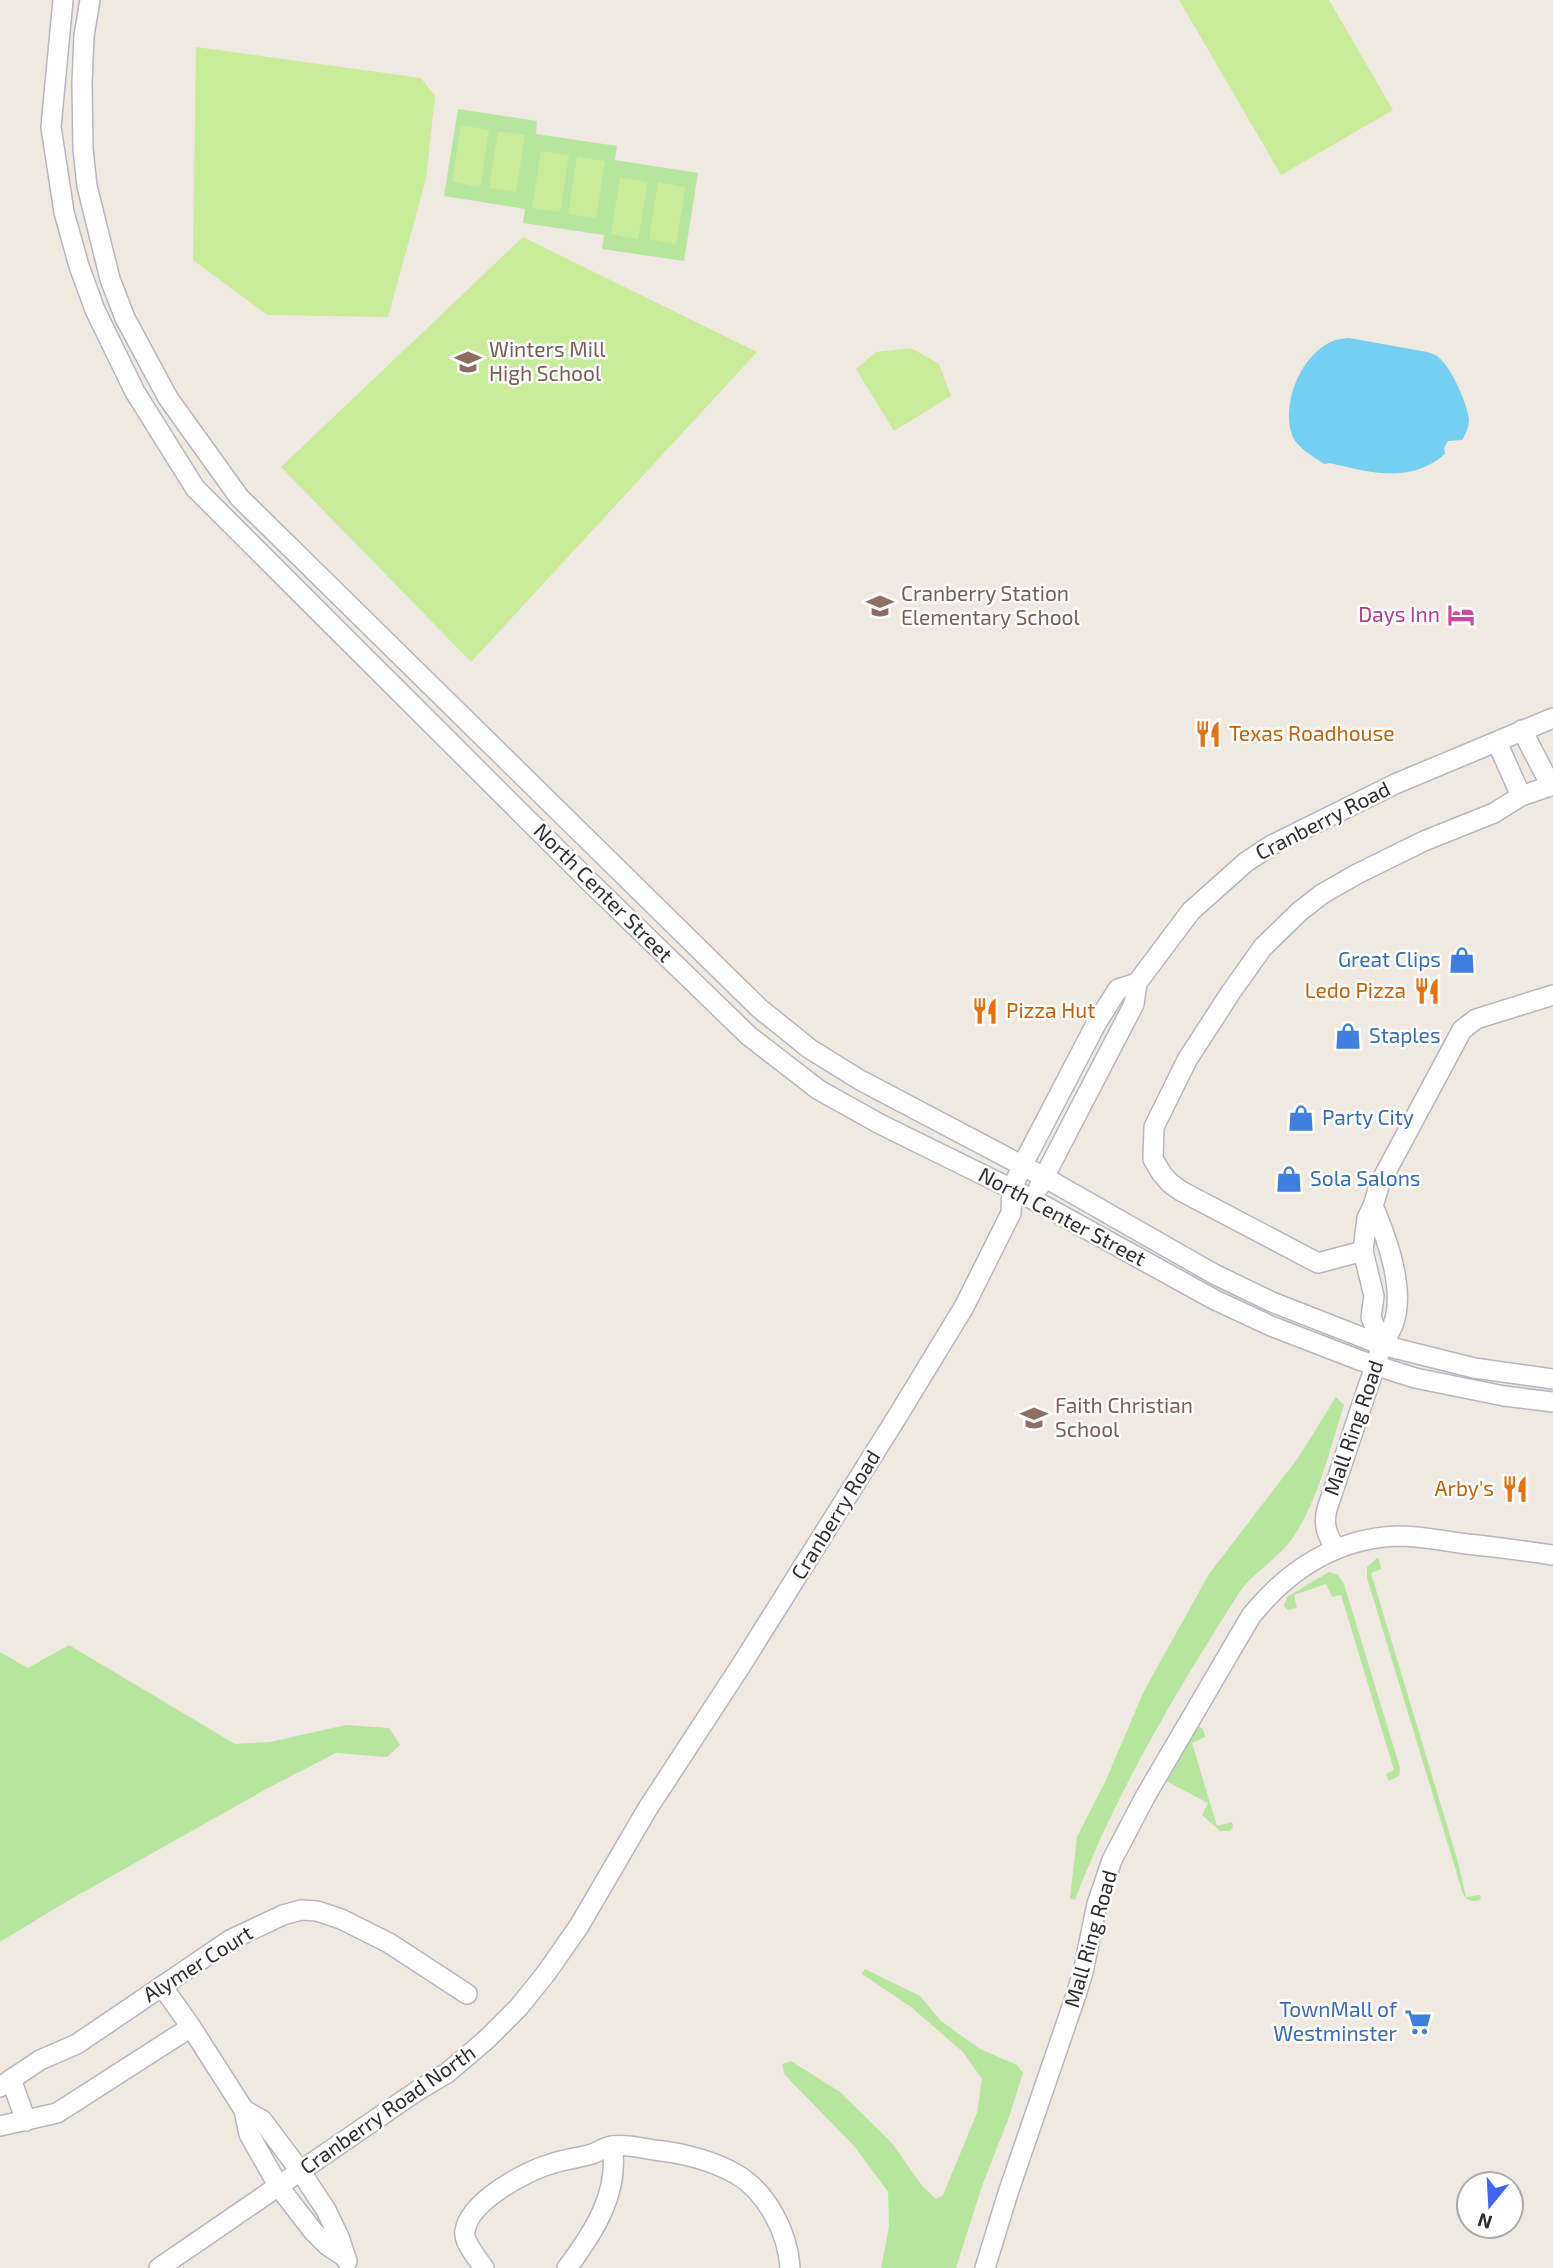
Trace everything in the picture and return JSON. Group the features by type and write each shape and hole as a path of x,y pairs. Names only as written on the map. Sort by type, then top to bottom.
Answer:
{"street":[{"name":"North Center Street","path":"63,0 51,127 64,212 95,310 135,392 195,488 591,883 749,1036 819,1090 880,1124 1032,1199 1215,1300 1300,1338 1415,1378 1553,1402"},
{"name":"North Center Street","path":"90,0 83,72 83,149 87,186 110,279 125,317 168,398 239,497 759,1008 810,1049 860,1080 1044,1177 1214,1274 1302,1316 1382,1345 1474,1368 1553,1379"},
{"name":"Cranberry Road","path":"1010,1213 1032,1199 1134,1004 1137,983 1191,911 1246,862 1293,834 1395,784 1553,718"},
{"path":"1363,1251 1318,1263 1181,1191 1162,1174 1153,1159 1154,1127 1187,1060 1231,992 1263,947 1299,912 1322,894 1357,874 1424,841 1494,813 1521,796 1552,785 1522,730"},
{"path":"1497,742 1521,796"},
{"name":"Cranberry Road","path":"648,1808 740,1667 964,1307 1010,1213 1012,1189 1022,1166 1096,1024 1118,989 1137,983"},
{"path":"1382,1345 1371,1317 1374,1296 1363,1251 1367,1218 1384,1175 1462,1030 1476,1019 1553,995"},
{"name":"Mall Ring Road","path":"1336,1549 1326,1530 1326,1509 1382,1345 1394,1324 1396,1286 1388,1240 1373,1206"},
{"name":"Mall Ring Road","path":"985,2268 1076,1996 1104,1882 1122,1840 1251,1616 1284,1579 1318,1557 1336,1549 1396,1536 1553,1555"},
{"name":"Cranberry Road North","path":"159,2268 447,2073 487,2039 519,2007 547,1972 579,1926 648,1808"},
{"name":"Alymer Court","path":"26,2121 5,2083 40,2060 77,2044 221,1946 283,1915 301,1910 317,1911 341,1919 389,1943 467,1994"},
{"path":"162,1986 244,2110 249,2134 279,2186 313,2231 348,2263"},
{"path":"0,2126 57,2113 191,2027"},
{"path":"244,2110 262,2120 301,2172 326,2210 348,2263"},
{"path":"566,2268 586,2242 605,2206 615,2163 611,2146"},
{"path":"484,2268 464,2235 471,2216 512,2181 548,2164 591,2154 611,2146 677,2152 737,2174 753,2188 777,2221 790,2268"}],"green space":[{"path":"1179,0 1329,0 1393,110 1281,175"},
{"path":"196,47 421,78 435,96 426,179 388,317 267,315 193,260"},
{"path":"458,109 537,121 536,134 617,146 615,160 698,173 684,261 602,249 604,235 523,223 525,209 444,196"},
{"path":"461,125 489,130 480,187 452,182"},
{"path":"498,131 525,135 516,192 489,188"},
{"path":"541,151 569,155 560,212 532,208"},
{"path":"577,157 605,161 596,218 568,214"},
{"path":"620,177 648,182 638,239 611,234"},
{"path":"658,182 685,187 676,244 649,239"},
{"path":"523,237 757,352 471,662 281,467"},
{"path":"911,348 939,364 951,396 894,431 856,369 876,352"},
{"path":"1336,1397 1344,1405 1322,1474 1301,1524 1286,1547 1243,1588 1214,1633 1128,1782 1075,1900 1070,1898 1077,1837 1106,1780 1144,1691 1209,1574 1298,1458"},
{"path":"1377,1558 1381,1569 1371,1573 1458,1862 1466,1897 1480,1895 1481,1899 1478,1900 1470,1901 1466,1898 1463,1894 1367,1578 1367,1567"},
{"path":"1329,1572 1338,1575 1344,1584 1400,1768 1399,1776 1389,1781 1386,1774 1394,1770 1341,1595 1332,1597 1326,1584 1294,1595 1297,1608 1288,1610 1284,1606 1287,1597"},
{"path":"69,1645 235,1744 270,1742 346,1725 389,1728 400,1745 387,1757 336,1753 268,1788 0,1942 0,1652 28,1668"},
{"path":"1198,1726 1203,1729 1205,1737 1192,1743 1217,1826 1232,1822 1230,1831 1220,1831 1202,1815 1208,1803 1166,1781"},
{"path":"865,1969 920,1996 941,2021 980,2049 1017,2065 1023,2073 956,2268 881,2268 889,2227 888,2192 855,2147 784,2074 782,2064 791,2061 840,2092 891,2142 923,2187 936,2199 943,2195 977,2113 982,2079 963,2052 911,2007 862,1974"}],"water":[{"path":"1349,338 1437,356 1453,376 1468,412 1468,425 1462,440 1448,441 1444,448 1445,454 1432,463 1404,473 1390,474 1324,464 1301,448 1294,440 1289,422 1289,409 1296,381 1303,368 1322,347 1335,340"}],"place":[{"name":"Winters Mill High School","path":"468,362"},
{"name":"Cranberry Station Elementary School","path":"880,606"},
{"name":"Days Inn","path":"1461,615"},
{"name":"Texas Roadhouse","path":"1208,734"},
{"name":"Great Clips","path":"1462,960"},
{"name":"Ledo Pizza","path":"1427,991"},
{"name":"Pizza Hut","path":"985,1011"},
{"name":"Staples","path":"1348,1036"},
{"name":"Party City","path":"1301,1118"},
{"name":"Sola Salons","path":"1289,1179"},
{"name":"Faith Christian School","path":"1034,1418"},
{"name":"Arby's","path":"1515,1489"},
{"name":"TownMall of Westminster","path":"1418,2022"}]}
